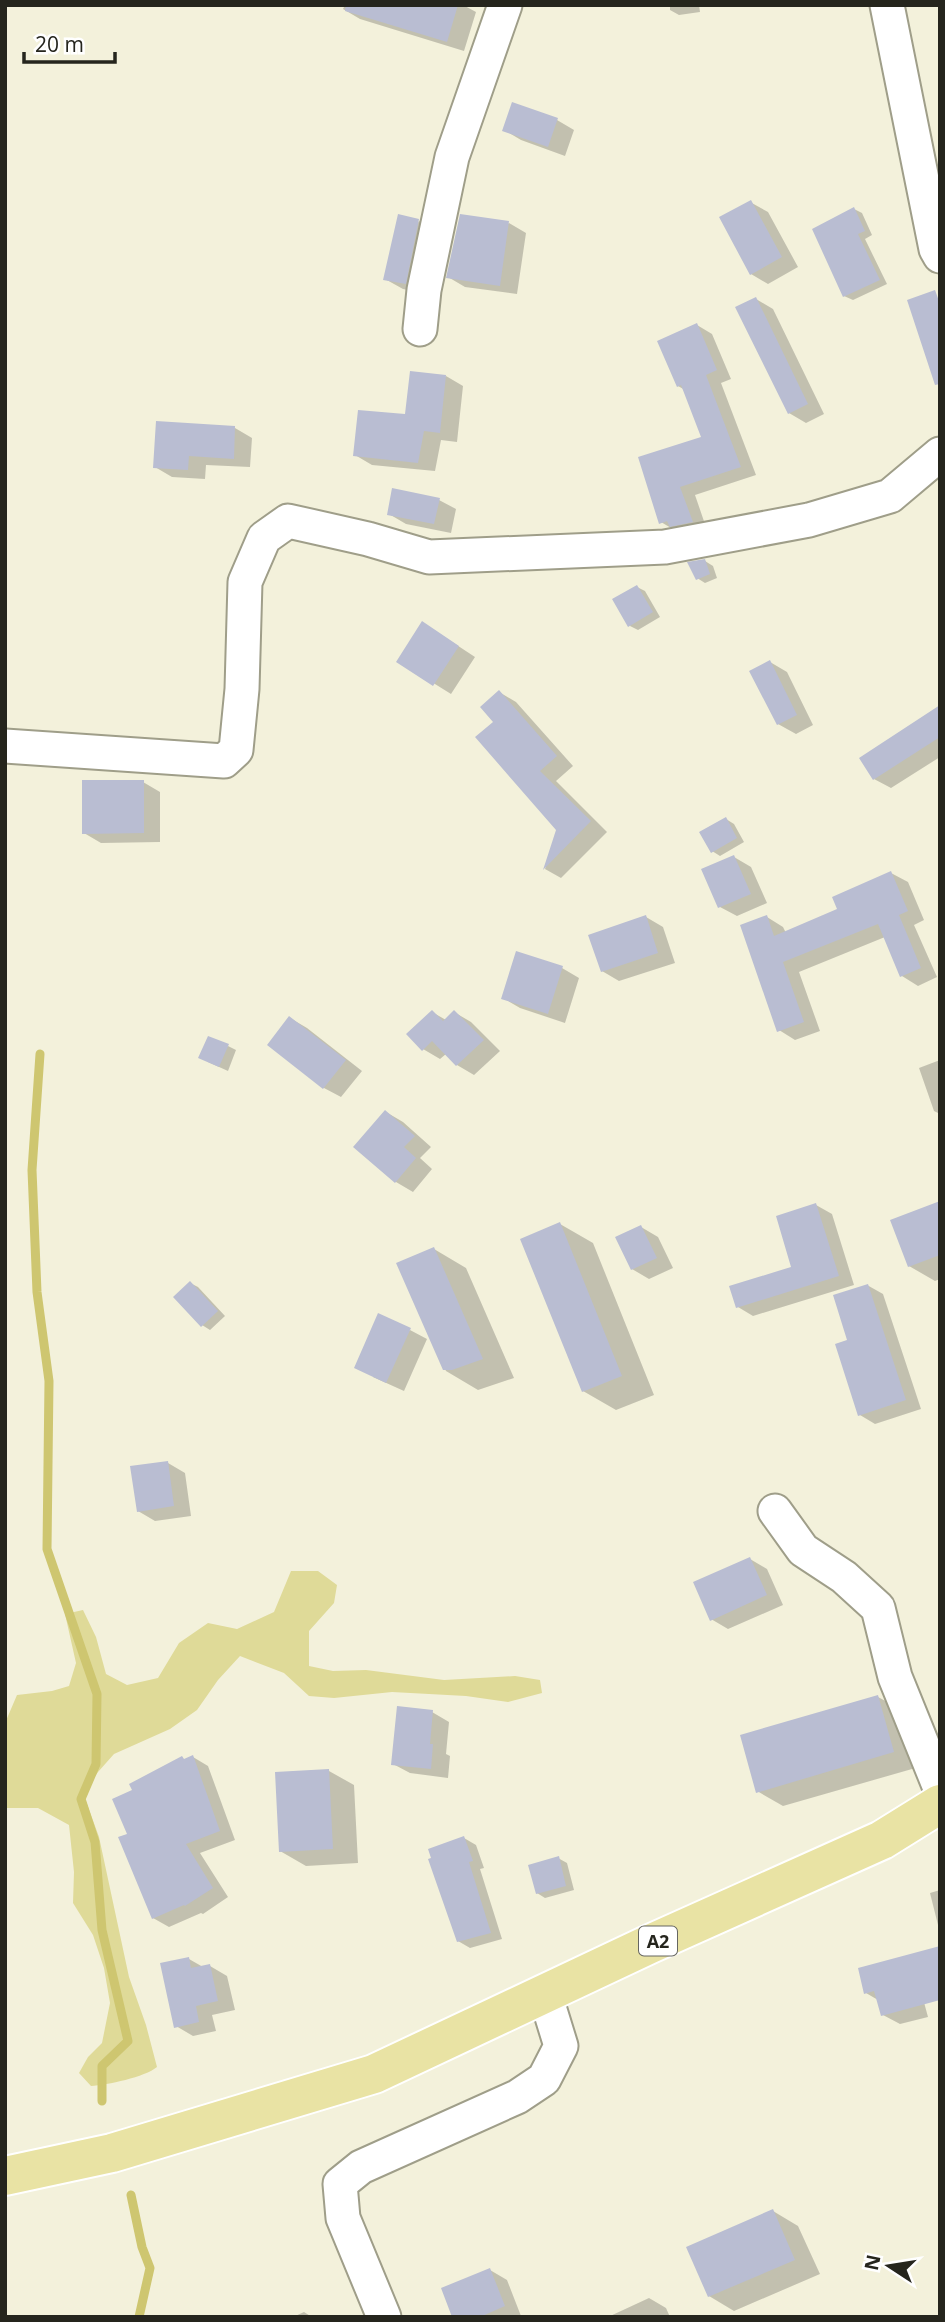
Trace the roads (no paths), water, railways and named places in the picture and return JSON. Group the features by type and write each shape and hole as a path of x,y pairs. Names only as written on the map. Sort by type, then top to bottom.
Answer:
{"main road":[{"name":"A2","path":"5,2176 112,2153 374,2074 882,1840 940,1804"}],"street":[{"path":"420,330 424,290 452,157 505,5"},
{"path":"887,5 919,171 936,249 940,256"},
{"path":"5,746 224,761 236,750 242,690 245,582 264,538 288,521 368,539 429,557 665,547 809,520 891,496 940,454"},
{"path":"775,1511 803,1550 844,1577 878,1608 895,1677 940,1788"},
{"path":"384,2317 343,2218 340,2184 361,2167 517,2097 544,2078 561,2046 545,1994"}],"waterway":[{"path":"40,1054 32,1170 37,1292 49,1381 47,1549 97,1694 96,1764 81,1799 95,1842 102,1930 128,2041 102,2066 102,2101"},
{"path":"131,2195 142,2247 150,2268 139,2317"}]}
